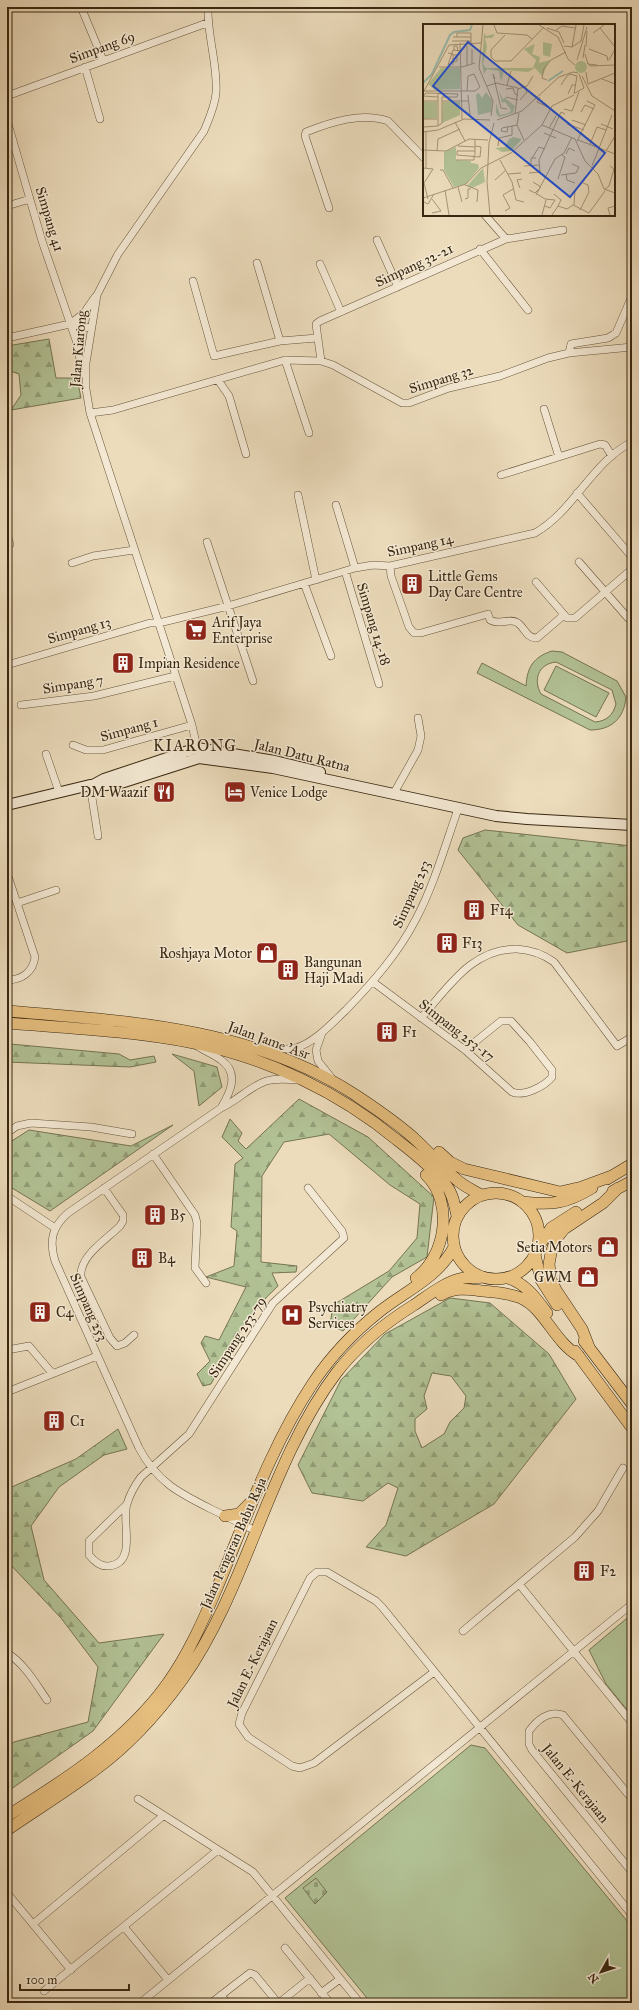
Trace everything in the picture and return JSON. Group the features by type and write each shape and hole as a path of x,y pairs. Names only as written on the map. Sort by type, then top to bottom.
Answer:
{"main road":[{"name":"Jalan Datu Ratna","path":"7,805 92,785 104,779 197,748 275,761 330,774 367,787"},
{"name":"Jalan Datu Ratna","path":"92,785 106,786 124,782 199,758 274,768 394,793 458,809 527,819 632,825"},
{"name":"Jalan Jame 'Asr","path":"7,1011 84,1017 189,1030 258,1049 296,1064 334,1083 382,1114 416,1140 456,1179 481,1195"},
{"name":"Jalan Jame 'Asr","path":"7,1022 84,1029 193,1043 241,1056 302,1080 347,1104 399,1141 446,1186 454,1203 457,1216"},
{"path":"416,1140 428,1143 450,1162 464,1169 552,1192 568,1192 612,1176"},
{"path":"379,1312 386,1301 420,1275 432,1262 437,1253 442,1225 442,1200 439,1190 404,1153 399,1141"},
{"path":"522,1202 552,1204 577,1198 632,1164"},
{"path":"508,1278 524,1269 546,1233 558,1223 632,1181"},
{"path":"589,1347 582,1329 551,1280 549,1264 556,1239 567,1226 603,1203 618,1188"},
{"path":"632,1404 546,1290 538,1272 536,1251 539,1235 537,1223 531,1212 522,1202 507,1194 494,1193 481,1195 467,1204 457,1216 453,1232 454,1247 462,1263 471,1272 483,1278 508,1278 520,1283 528,1289 632,1428"},
{"name":"Jalan Pengiran Babu Raja","path":"7,1816 90,1760 113,1742 158,1696 178,1667 194,1638 281,1439 313,1383 338,1351 379,1312 443,1265 454,1247"},
{"name":"Jalan Pengiran Babu Raja","path":"7,1830 96,1770 149,1721 168,1700 183,1679 203,1645 292,1450 326,1388 349,1358 392,1319 452,1282 464,1278 483,1278"},
{"path":"392,1319 402,1317 450,1290 464,1288 501,1293 522,1298 529,1303 568,1350 579,1356"},
{"path":"226,1516 240,1514 256,1496"}],"street":[{"path":"81,7 103,60"},
{"name":"Jalan Kiarong","path":"199,758 192,725 90,413 86,389 90,328 97,295 118,254 204,131 210,117 216,93 215,75 207,23 208,7"},
{"name":"Simpang 69","path":"7,96 207,23"},
{"path":"84,67 100,118"},
{"path":"329,208 306,132 347,119 380,118 388,121 423,157"},
{"name":"Simpang 41","path":"7,120 30,199 79,348 86,389"},
{"path":"7,206 30,199"},
{"path":"486,216 506,239"},
{"name":"Simpang 32-21","path":"321,361 316,324 480,249 506,239 563,230"},
{"path":"377,240 398,287"},
{"path":"480,249 528,310"},
{"path":"257,263 280,341"},
{"path":"320,264 341,312"},
{"path":"193,281 214,356 280,341 317,338"},
{"path":"70,324 84,313 97,295"},
{"path":"568,353 571,344 608,338 616,333 632,296"},
{"path":"7,338 70,324 90,328"},
{"name":"Simpang 32","path":"90,413 113,410 285,360 321,361 333,365 402,404 450,388 500,376 548,358 568,353 632,347"},
{"path":"285,360 309,433"},
{"path":"218,380 229,396 246,454"},
{"path":"544,409 559,457"},
{"name":"Simpang 14","path":"159,623 228,606 355,568 390,566 535,533 557,517 577,493 612,456 632,442"},
{"path":"500,475 600,444 604,445 612,456"},
{"path":"577,493 632,557"},
{"path":"298,495 316,580"},
{"path":"336,505 355,568"},
{"path":"7,535 10,544"},
{"path":"208,542 253,681"},
{"path":"72,564 93,556 134,550"},
{"path":"579,562 628,618"},
{"path":"390,566 393,584 409,627 414,633 421,633 488,614 490,620 496,623 510,621 517,623 529,636 537,638 564,615"},
{"path":"536,582 567,618 575,618 632,568"},
{"name":"Simpang 14-18","path":"345,571 379,684"},
{"path":"304,583 331,656"},
{"name":"Simpang 13","path":"7,665 150,623 159,623"},
{"name":"Simpang 7","path":"21,705 94,696 175,676"},
{"path":"394,793 418,750 421,736 418,718"},
{"name":"Simpang 1","path":"74,745 86,750 103,750 192,725"},
{"path":"46,754 59,792"},
{"path":"92,785 98,836"},
{"name":"Simpang 253","path":"258,1049 262,1047 282,1049 296,1048 322,1033 373,982 399,947 417,918 438,866 458,809"},
{"path":"7,873 35,957 34,965 23,977 7,980"},
{"path":"17,903 56,890"},
{"path":"25,925 33,923"},
{"path":"421,1018 462,972 482,956 505,950 527,950 546,956 554,962 617,1046 632,1037"},
{"name":"Simpang 253-17","path":"373,982 465,1050 512,1092 517,1094 525,1092 545,1084 552,1077 552,1070 515,1023 508,1020 501,1021 465,1050"},
{"name":"Simpang 253","path":"322,1033 318,1042 316,1055 318,1061 330,1074 334,1083"},
{"path":"193,1043 203,1051 222,1060 231,1073 233,1081 231,1090 221,1108"},
{"path":"7,1196 54,1228 68,1213 221,1108 231,1104 248,1091 267,1081 278,1079 302,1080"},
{"path":"7,1133 17,1126 31,1123 91,1127 132,1134"},
{"path":"153,1154 195,1215 197,1223 195,1268 206,1283"},
{"path":"104,1188 123,1215 123,1221 120,1226 84,1260 80,1269 81,1277 110,1338 117,1346 125,1343 134,1335"},
{"name":"Simpang 253-79","path":"151,1469 193,1429 270,1306 344,1238 342,1231 308,1188"},
{"name":"Simpang 253","path":"54,1228 51,1238 51,1250 55,1262 139,1448 151,1469 166,1484 179,1493 256,1530"},
{"path":"7,1350 29,1346 52,1373"},
{"path":"7,1392 97,1356"},
{"path":"462,1631 579,1533 598,1511 623,1468"},
{"path":"126,1505 127,1546 124,1556 116,1564 109,1566 97,1563 89,1555 89,1541 126,1505 135,1485 151,1469"},
{"name":"Jalan E-Kerajaan","path":"317,1572 327,1572 376,1601 434,1672 309,1766 300,1768 292,1766 248,1737 239,1724 242,1713 310,1578 317,1572"},
{"path":"519,1584 632,1723"},
{"path":"140,2003 632,1604"},
{"path":"7,1653 14,1658 32,1678 47,1700"},
{"path":"434,1672 632,1915"},
{"name":"Jalan E-Kerajaan","path":"632,1799 563,1715 554,1713 549,1714 529,1731 529,1744 532,1750 632,1872"},
{"path":"138,1799 252,1872 273,1895 360,2003"},
{"path":"33,1924 163,1816"},
{"path":"44,1992 125,1928 218,1850"},
{"path":"7,1893 71,1970"},
{"path":"125,1928 168,1980"},
{"path":"285,1948 330,2003"},
{"path":"211,2003 250,1973 255,1975 278,2003 310,1978"},
{"path":"321,1992 340,1979"},
{"path":"221,1995 227,2003"}],"green space":[{"path":"49,339 56,378 77,378 81,398 11,410 21,395 19,374 7,370 7,346"},
{"path":"552,651 562,652 617,681 626,697 625,705 615,722 604,728 590,730 477,673 482,663 526,686 528,674 532,664 545,653","holes":["556,662 612,690 616,704 613,711 606,719 595,722 541,694 537,683 537,678 541,669 550,663"]},
{"path":"556,666 609,693 596,717 544,690"},
{"path":"485,830 632,846 632,940 567,953 518,925 458,850 463,838"},
{"path":"10,1044 119,1054 130,1060 154,1056 156,1062 130,1067 7,1062 7,1059 11,1057"},
{"path":"172,1054 217,1067 222,1087 199,1106 194,1071"},
{"path":"299,1099 368,1137 434,1197 427,1257 392,1277 343,1331 330,1325 333,1305 389,1271 417,1238 420,1204 390,1185 329,1134 284,1142 262,1176 261,1262 297,1266 296,1272 272,1273 278,1286 267,1296 240,1332 211,1384 203,1386 197,1374 210,1361 201,1343 205,1336 219,1340 246,1287 206,1277 234,1266 237,1231 231,1227 235,1164 243,1158 222,1137 230,1119 242,1133 238,1141 246,1149"},
{"path":"173,1125 50,1211 7,1185 7,1144 29,1130 131,1146"},
{"path":"450,1298 490,1303 549,1354 576,1399 494,1504 406,1556 366,1547 386,1525 398,1488 388,1483 363,1501 312,1493 298,1465 341,1380 385,1334","holes":["432,1373 451,1376 466,1396 464,1408 450,1422 444,1434 422,1448 415,1431 415,1419 427,1409 424,1396"]},
{"path":"118,1429 127,1449 104,1455 59,1487 31,1526 44,1580 99,1643 164,1634 93,1731 7,1792 7,1748 14,1742 88,1722 98,1667 61,1618 7,1561 7,1489 76,1459"},
{"path":"632,1614 632,1716 606,1684 589,1650"},
{"path":"471,1745 485,1748 632,1927 632,1999 629,2003 371,2003 285,1898"},
{"path":"316,1878 327,1892 315,1904 303,1888"}],"place":[{"name":"Little Gems Day Care Centre","path":"412,584"},
{"name":"Arif Jaya Enterprise","path":"196,630"},
{"name":"Impian Residence","path":"123,663"},
{"name":"DM Waazif","path":"164,792"},
{"name":"Venice Lodge","path":"235,792"},
{"name":"F14","path":"474,910"},
{"name":"F13","path":"447,943"},
{"name":"Roshjaya Motor","path":"267,953"},
{"name":"Bangunan Haji Madi","path":"288,970"},
{"name":"F1","path":"387,1032"},
{"name":"B5","path":"155,1215"},
{"name":"Setia Motors","path":"608,1247"},
{"name":"B4","path":"142,1258"},
{"name":"GWM","path":"588,1277"},
{"name":"C4","path":"40,1312"},
{"name":"Psychiatry Services","path":"292,1315"},
{"name":"C1","path":"54,1421"},
{"name":"F2","path":"584,1571"}],"district":[{"name":"KIARONG","path":"195,745"}]}
